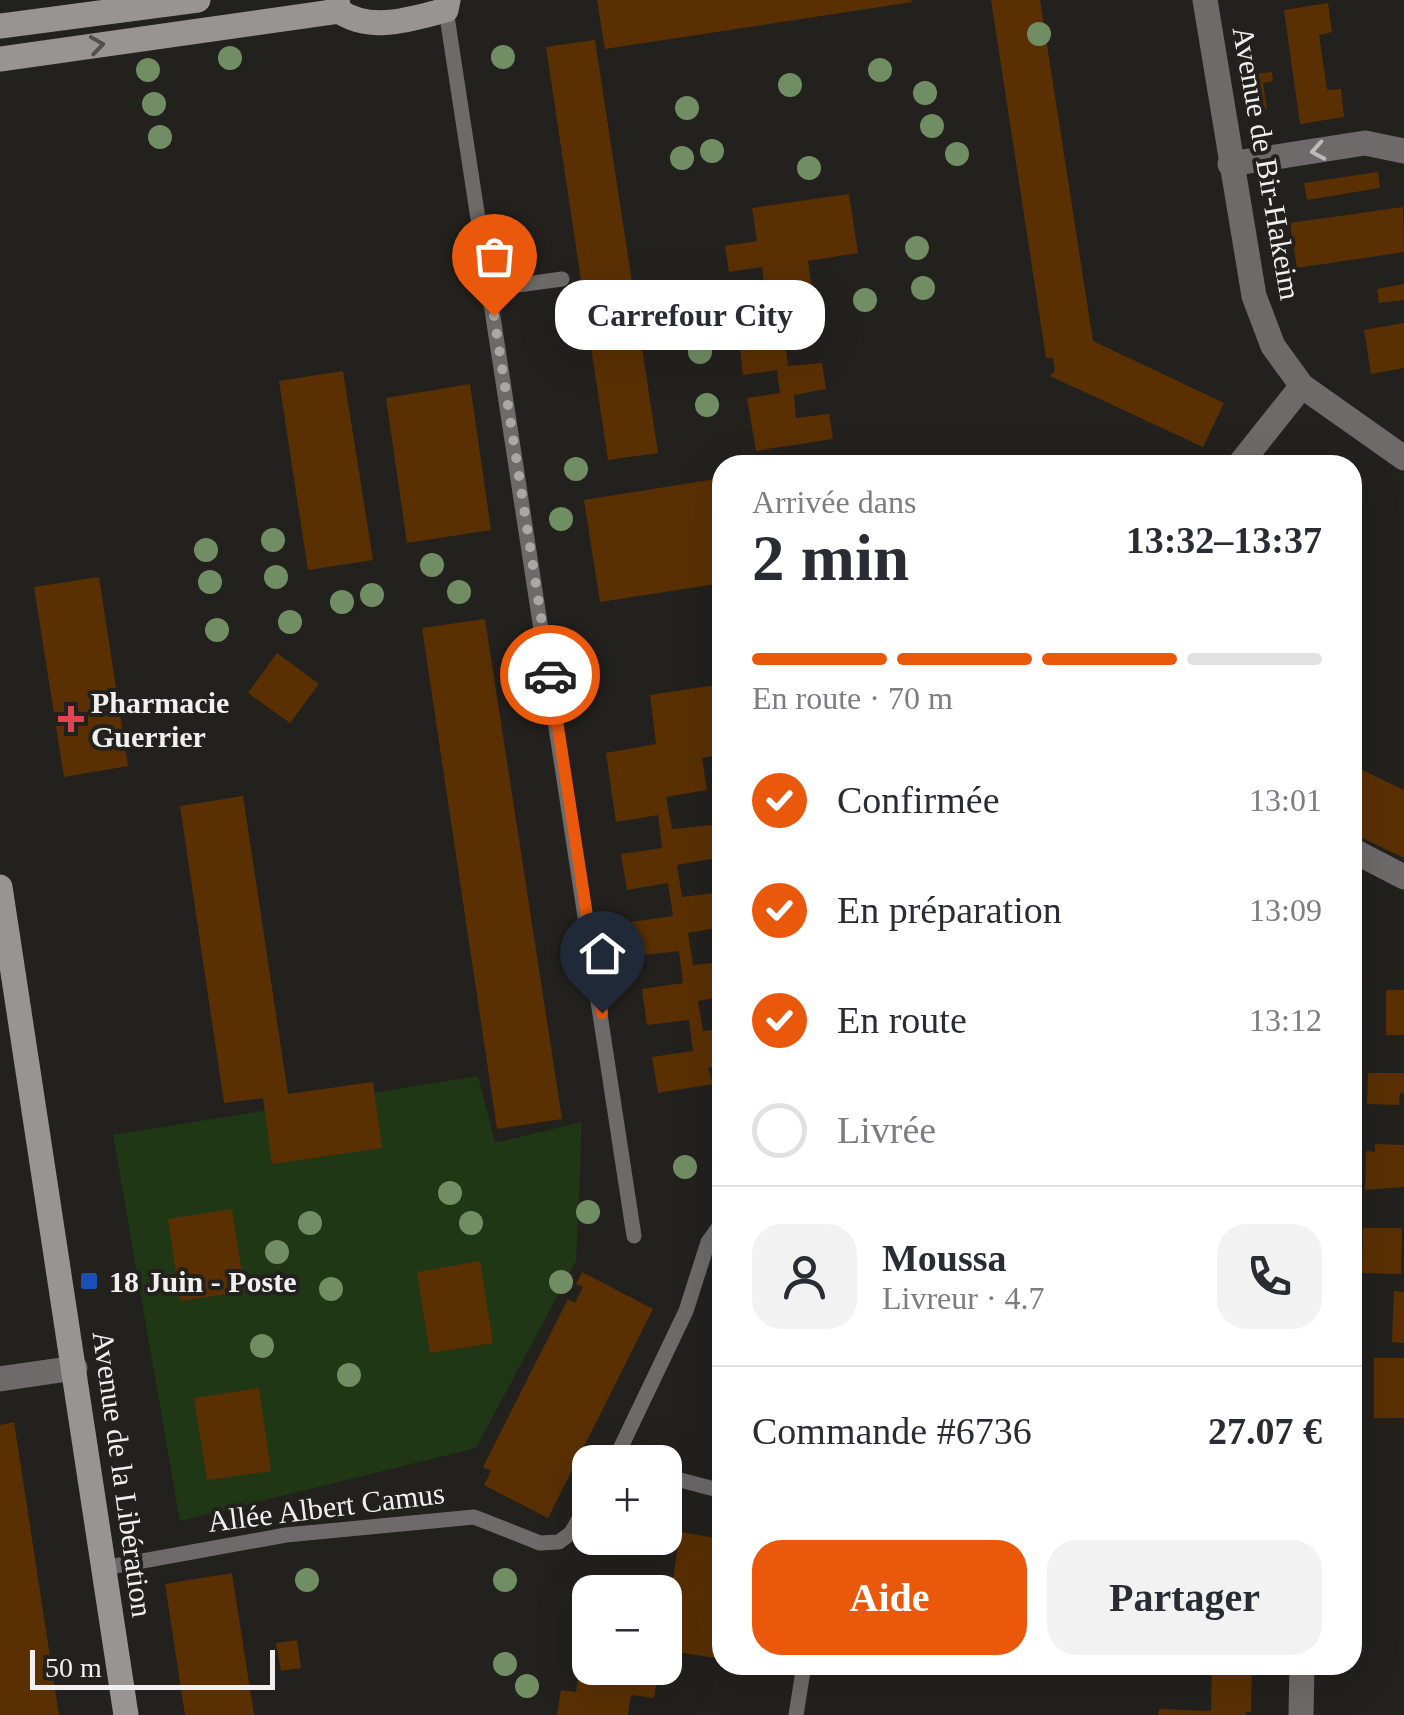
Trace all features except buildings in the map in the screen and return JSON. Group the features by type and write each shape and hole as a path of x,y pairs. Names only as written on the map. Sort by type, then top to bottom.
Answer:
{"street":[{"path":"0,26 198,0"},
{"name":"Avenue de Bir-Hakeim","path":"1205,0 1254,296 1273,346 1302,386 1404,458"},
{"path":"0,59 338,6 354,21 398,22 447,5"},
{"path":"1230,164 1366,143 1404,152"},
{"path":"1247,455 1302,386"},
{"path":"1362,855 1404,877"},
{"name":"Avenue de la Libération","path":"0,887 126,1715"},
{"path":"0,1379 75,1368"},
{"path":"1301,1715 1302,1675"}],"lane":[{"path":"447,5 634,1236"},
{"path":"490,289 562,279"},
{"path":"622,1445 686,1311 712,1236"},
{"path":"682,1480 712,1488"},
{"name":"Allée Albert Camus","path":"104,1568 286,1535 474,1517 540,1544 559,1542 572,1531"},
{"path":"796,1715 802,1675"}],"green space":[{"path":"478,1076 495,1143 582,1122 576,1261 476,1448 180,1521 113,1135"}],"way so far":[{"path":"494,316 550,675"}],"place":[{"name":"Carrefour City","path":"494,316"},
{"name":"Pharmacie Guerrier","path":"71,719"},
{"name":"18 Juin - Poste","path":"89,1281"}],"route":[{"path":"550,675 602,1013"}]}
